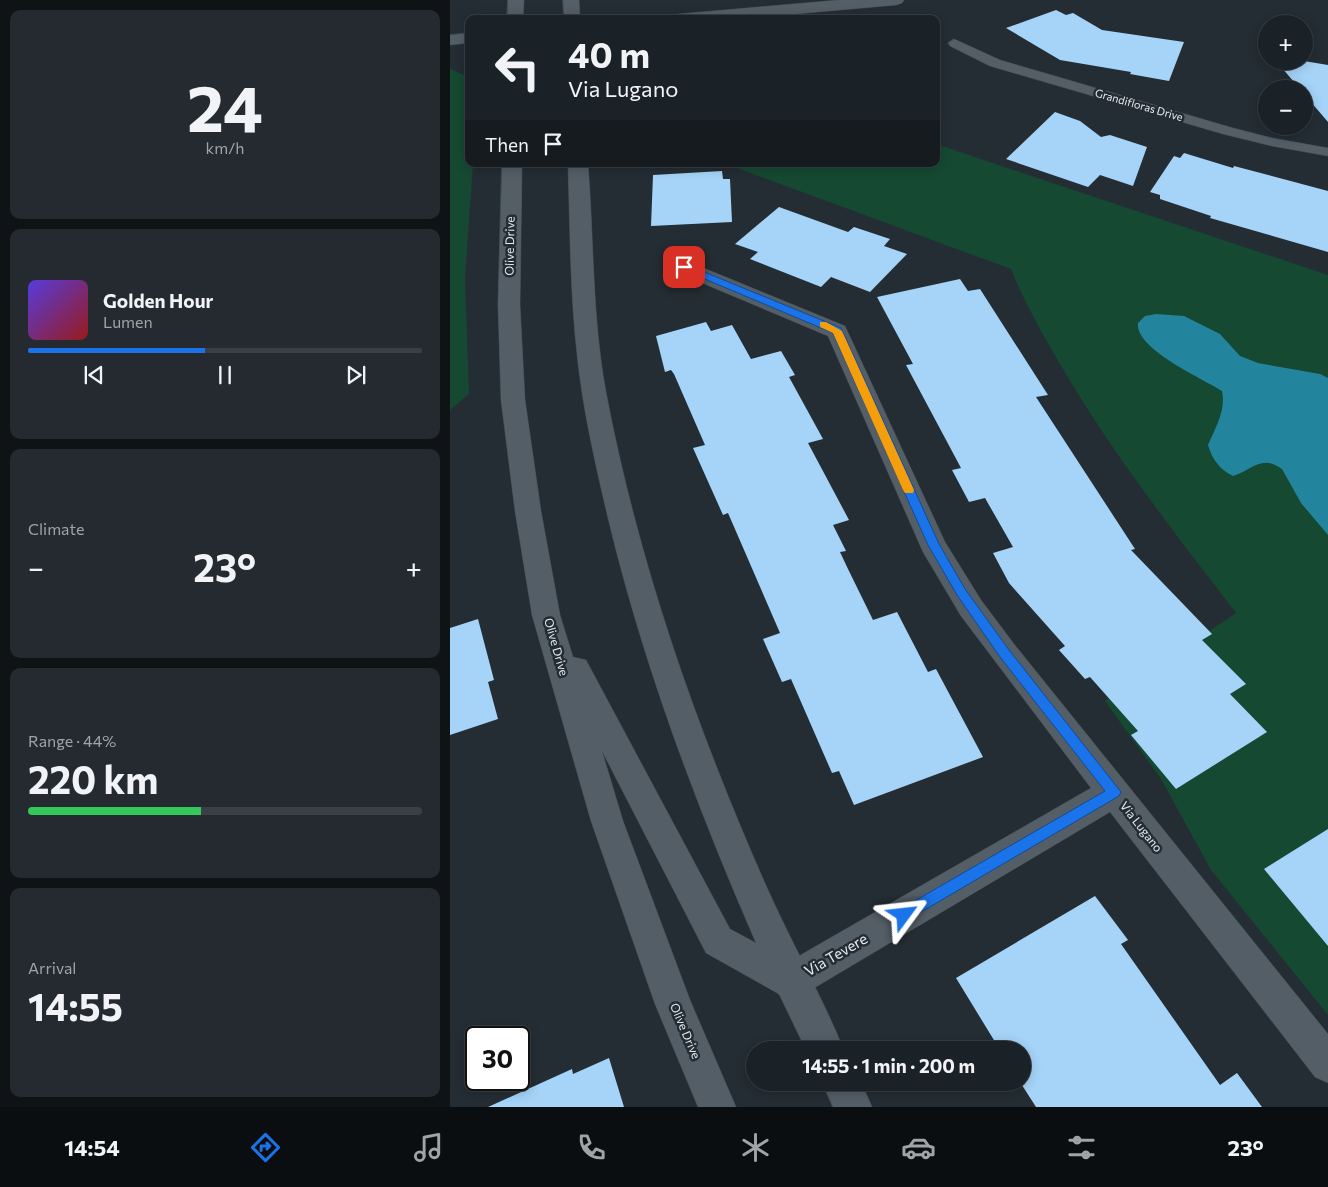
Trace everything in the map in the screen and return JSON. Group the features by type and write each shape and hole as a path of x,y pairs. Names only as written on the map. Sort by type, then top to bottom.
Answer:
{"main road":[{"path":"515,15 516,0"},
{"path":"571,0 572,15"},
{"path":"725,15 896,0"},
{"path":"450,40 465,38"},
{"name":"Olive Drive","path":"512,167 509,305 513,400 528,511 546,615 607,821 673,1004 717,1107"},
{"path":"578,167 583,296 594,390 615,499 658,647 710,793 790,982 820,1041"},
{"name":"Via Lugano","path":"684,267 837,331 933,545 966,600 1004,653 1328,1064"},
{"path":"546,615 718,941 790,982"},
{"name":"Via Tevere","path":"790,982 1114,792"},
{"path":"845,1091 853,1107"}],"lane":[{"name":"Grandifloras Drive","path":"954,43 996,63 1182,118 1272,142 1328,152"}],"green space":[{"path":"450,69 465,75 465,167 473,167 465,278 469,394 450,410"},
{"path":"940,145 1328,275 1328,1015 1211,870 1161,779 1105,701 1236,613 1100,429 1040,329 1011,269 734,167 940,167"}],"water":[{"path":"1156,314 1184,316 1220,334 1240,356 1258,363 1320,374 1328,378 1328,535 1301,503 1282,469 1269,463 1263,463 1233,476 1224,471 1217,463 1208,445 1223,405 1222,391 1171,362 1147,343 1140,333 1138,323 1145,316"}],"building":[{"path":"1056,10 1066,15 1073,13 1102,30 1184,42 1169,81 1130,74 1131,72 1060,60 1006,28"},
{"path":"1313,62 1328,65 1328,122 1313,104 1313,80 1292,80 1284,70 1313,70"},
{"path":"1055,112 1080,121 1101,137 1110,135 1147,147 1133,186 1100,175 1088,187 1006,159"},
{"path":"1184,153 1233,168 1234,166 1328,191 1328,252 1210,218 1211,216 1160,199 1160,195 1150,192 1174,156 1180,158"},
{"path":"722,171 723,179 730,179 732,222 651,226 653,175"},
{"path":"779,207 848,232 854,227 890,239 884,246 907,254 870,292 831,277 821,287 750,259 758,252 735,244"},
{"path":"960,279 968,291 980,289 1048,395 1036,397 1135,549 1131,550 1212,634 1202,640 1246,684 1230,694 1267,732 1176,789 1131,735 1138,731 1090,677 1085,679 1059,650 1065,646 1009,583 993,553 1013,547 985,498 969,502 952,470 961,468 906,365 913,364 877,297"},
{"path":"706,322 711,331 732,325 751,359 781,351 795,375 789,377 823,439 808,443 849,520 833,525 846,551 840,552 873,620 897,612 928,672 936,669 983,757 854,805 839,771 832,773 791,679 782,682 763,639 780,633 728,513 723,515 693,448 705,445 674,374 671,370 665,372 656,336"},
{"path":"478,619 494,680 488,682 498,719 450,735 450,628"},
{"path":"1328,829 1328,946 1264,869"},
{"path":"1095,896 1128,940 1121,944 1220,1085 1237,1073 1262,1107 1036,1107 1026,1091 1031,1091 1031,1041 994,1041 956,978"},
{"path":"609,1058 624,1107 488,1107 523,1091 530,1091 530,1088 572,1069 573,1074"}],"slow traffic":[{"path":"823,325 837,331 909,490"}],"route":[{"path":"684,267 837,331 933,545 961,592 1004,653 1114,792 904,915"}]}
